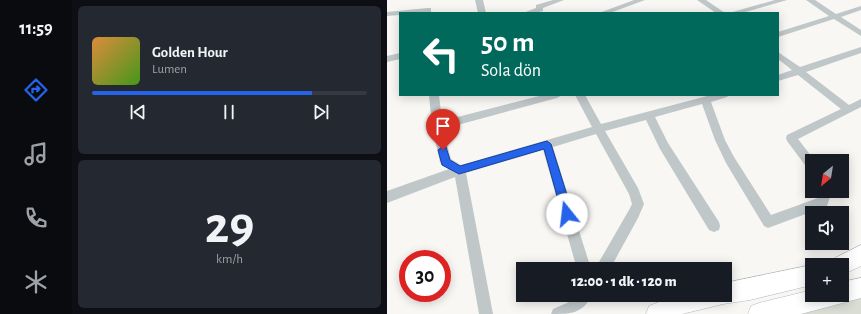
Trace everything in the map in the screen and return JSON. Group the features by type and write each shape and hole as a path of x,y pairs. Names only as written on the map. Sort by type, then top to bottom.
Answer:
{"main road":[{"path":"849,261 861,255"},
{"path":"732,293 805,277"},
{"path":"849,291 861,288"},
{"path":"657,314 687,302"},
{"path":"759,314 806,302"}],"street":[{"path":"428,12 430,0"},
{"path":"479,0 482,12"},
{"path":"535,0 541,10 560,0"},
{"path":"606,12 641,0"},
{"path":"701,0 719,12"},
{"path":"737,12 783,0"},
{"path":"809,0 861,34"},
{"path":"779,35 861,8"},
{"path":"387,14 399,13"},
{"path":"779,78 861,50"},
{"path":"387,59 399,56"},
{"path":"779,56 848,109"},
{"path":"434,96 437,126 445,162 459,170 486,314"},
{"path":"437,126 553,96"},
{"path":"581,96 634,192 638,204 634,214 606,262"},
{"path":"387,197 459,170 598,129 721,96"},
{"path":"706,101 720,140 730,160 768,222 823,202 824,198"},
{"path":"805,157 791,138 861,103"},
{"path":"649,116 664,146 714,226"},
{"path":"547,144 582,262"},
{"path":"558,314 574,307 579,302"}],"shaded area":[{"path":"861,285 861,314 764,314 813,302 849,302 849,291"}],"route":[{"path":"443,150 445,162 459,170 547,144 567,214"}]}
